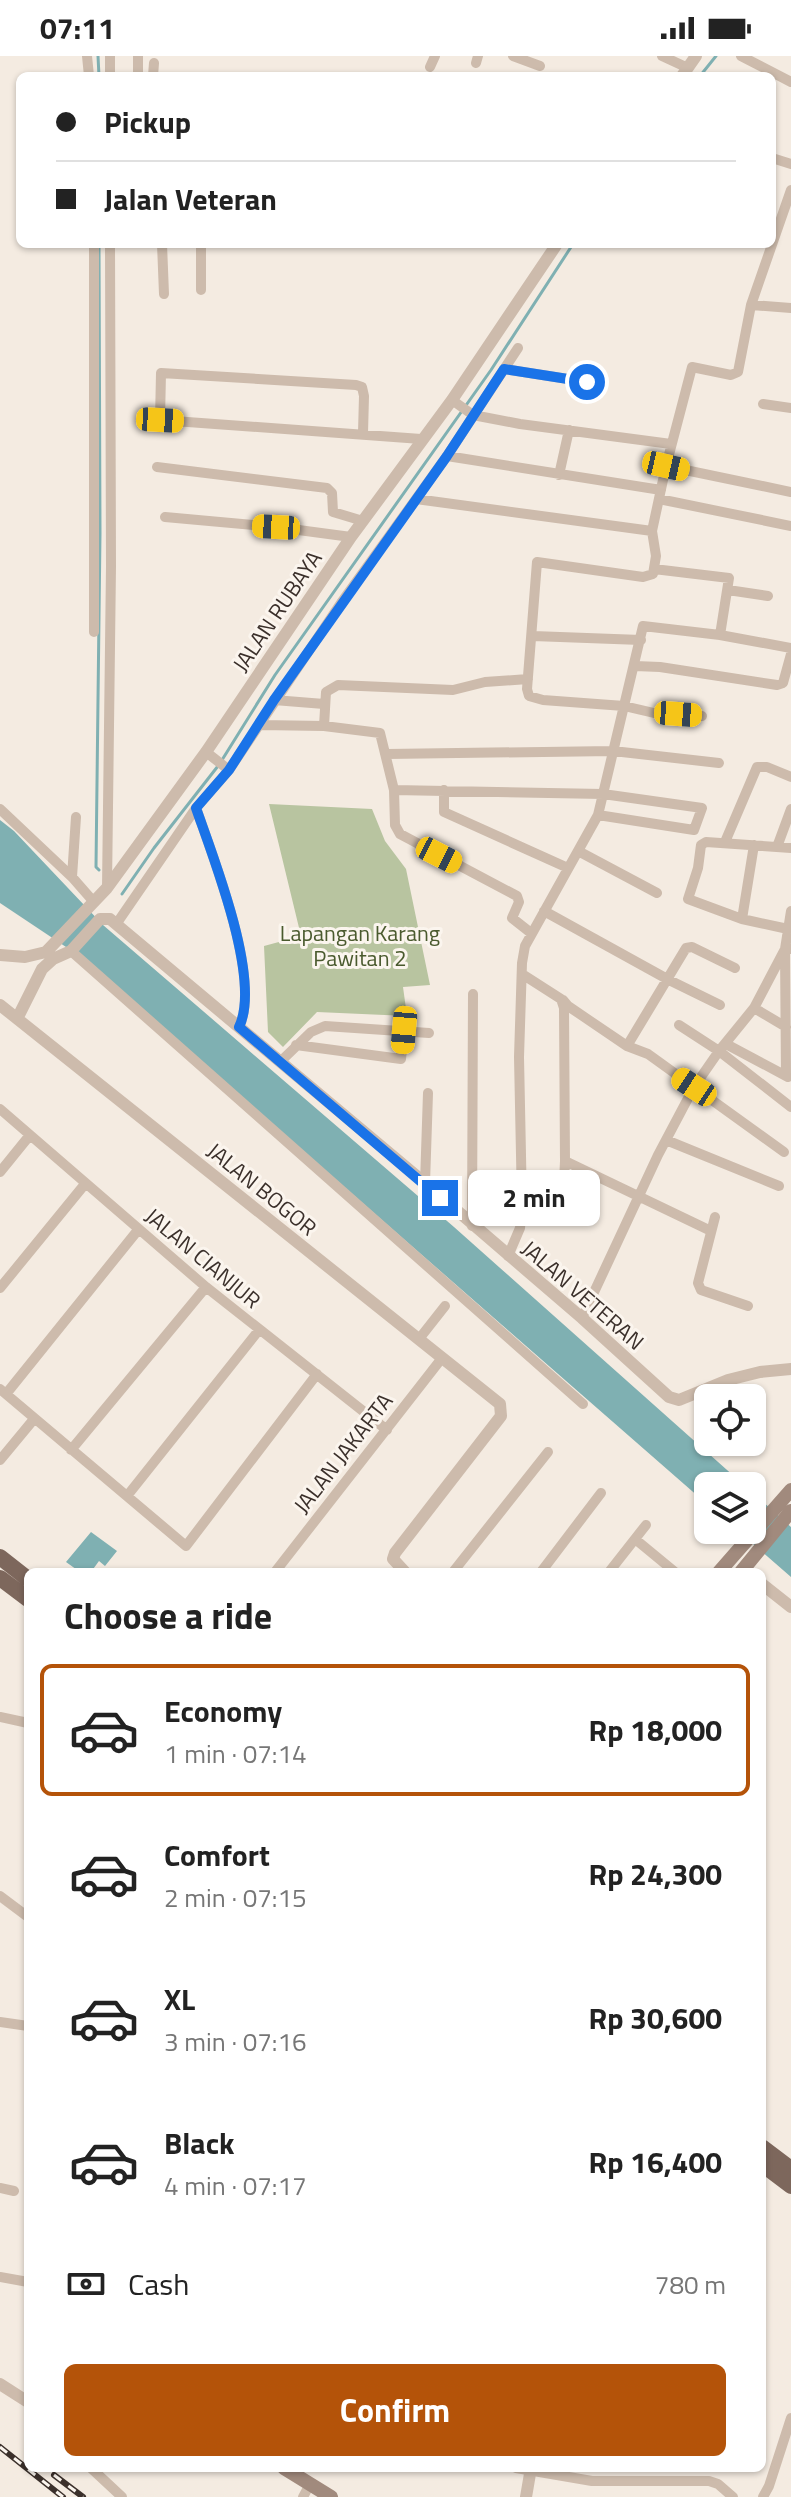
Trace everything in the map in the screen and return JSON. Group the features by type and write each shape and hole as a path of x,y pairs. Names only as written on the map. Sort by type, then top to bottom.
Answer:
{"main road":[{"path":"744,1568 787,1509 791,1490"},
{"path":"722,1568 738,1549 787,1509"},
{"path":"0,1557 24,1576"},
{"path":"0,1578 24,1596"},
{"path":"766,2150 791,2169"},
{"path":"766,2167 791,2186"},
{"path":"288,2472 306,2490 331,2497"}],"street":[{"path":"513,56 540,66"},
{"path":"662,56 685,72 696,56"},
{"path":"741,56 772,72"},
{"path":"153,72 154,63"},
{"path":"776,233 791,190"},
{"path":"94,248 94,632"},
{"path":"107,888 111,581 110,248"},
{"path":"162,248 164,294"},
{"path":"201,248 201,290"},
{"name":"JALAN RUBAYA","path":"0,955 32,956 46,952 107,888 209,754 351,537 421,439 454,401 554,248"},
{"path":"702,716 654,713 624,706 534,699 529,696 537,562 643,577 653,574 656,556 652,531 692,367 731,375 738,372 751,305 771,248"},
{"path":"751,305 791,308"},
{"path":"18,1017 42,969 53,959 71,951 100,919 117,923 196,808 260,725 274,700 447,456 471,413 518,348"},
{"path":"504,369 587,382"},
{"path":"363,433 364,396 362,387 356,385 161,373 160,420 421,439"},
{"path":"454,401 471,413 671,444"},
{"path":"763,404 791,408"},
{"path":"559,475 569,430"},
{"path":"447,456 660,494 791,526"},
{"path":"666,466 791,492"},
{"path":"157,467 327,488 332,493 333,512 363,521"},
{"path":"416,499 652,531"},
{"path":"165,517 351,537"},
{"path":"654,569 729,578 720,635"},
{"path":"728,590 768,596"},
{"path":"508,1256 520,1228 523,1181 519,1057 525,946 598,815 643,626 720,635 791,651 783,683 777,685 635,666"},
{"path":"533,636 641,640"},
{"path":"324,726 326,692 338,685 453,690 485,682 528,679"},
{"path":"274,700 324,704"},
{"path":"260,725 324,726 380,733 394,790 395,825 400,834 517,896 519,902 512,918 531,933"},
{"path":"387,754 613,751 719,763"},
{"path":"209,754 227,768"},
{"path":"725,842 757,767 767,767 791,777"},
{"path":"394,790 603,794 702,808 694,830 598,815"},
{"path":"444,790 444,812 568,868"},
{"path":"196,808 228,903 238,948 246,997 246,1009 239,1027"},
{"path":"0,809 72,877 90,904"},
{"path":"777,847 791,809"},
{"path":"72,877 76,817"},
{"path":"788,929 742,919 688,899 698,868 701,845 706,842 791,848"},
{"path":"742,919 754,845"},
{"path":"580,852 657,893"},
{"path":"544,911 720,1005"},
{"path":"679,1025 789,1078 786,1027 791,911"},
{"name":"JALAN VETERAN","path":"117,923 425,1183 675,1400 728,1380 791,1369"},
{"path":"627,1046 689,947 735,968"},
{"path":"582,1318 694,1087 754,1008 788,949"},
{"path":"71,951 583,1404"},
{"path":"522,974 627,1046 648,1054 784,1152"},
{"path":"472,1226 473,994"},
{"path":"523,1181 561,1186 564,1182 564,1008 561,999"},
{"name":"JALAN BOGOR","path":"0,1005 500,1404 501,1416 395,1553 393,1559 401,1568"},
{"path":"754,1008 786,1027"},
{"path":"281,1061 311,1032 325,1026 429,1033"},
{"path":"296,1045 401,1059 404,1030"},
{"path":"723,1048 791,1107"},
{"path":"425,1183 428,1093"},
{"name":"JALAN CIANJUR","path":"0,1109 206,1287 387,1430"},
{"path":"0,1172 30,1135"},
{"path":"666,1140 779,1186"},
{"path":"565,1161 711,1231"},
{"path":"0,1288 85,1184"},
{"path":"715,1217 698,1283 701,1290 748,1306"},
{"path":"138,1230 3,1391 186,1546 317,1374"},
{"path":"71,1450 206,1287"},
{"path":"419,1339 445,1306"},
{"path":"127,1496 259,1330"},
{"name":"JALAN JAKARTA","path":"278,1568 442,1358"},
{"path":"0,1460 34,1419"},
{"path":"456,1568 548,1452"},
{"path":"544,1568 601,1493"},
{"path":"612,1568 646,1525"},
{"path":"635,1539 670,1568"},
{"path":"766,1587 791,1607"},
{"path":"0,1717 24,1722"},
{"path":"0,1896 24,1914"},
{"path":"0,2022 24,2025"},
{"path":"0,2188 14,2191"},
{"path":"0,2277 24,2281"},
{"path":"0,2384 24,2399"},
{"path":"763,2497 791,2418"},
{"path":"95,2472 122,2497"},
{"path":"526,2497 531,2472"},
{"path":"542,2472 592,2481 687,2480 718,2484 733,2497"},
{"path":"687,2480 692,2472"}],"green space":[{"name":"Lapangan Karang Pawitan 2","path":"269,804 372,809 385,841 406,869 430,985 403,987 407,1016 317,1012 283,1047 268,1032 264,946 301,936"}],"water":[{"path":"0,820 103,925 454,1227 694,1441 694,1456 711,1456 729,1472 694,1472 694,1493 81,957 0,903"},
{"path":"766,1505 791,1527 791,1577 753,1544 766,1544"},
{"path":"91,1532 117,1551 105,1566 99,1561 94,1568 74,1568 66,1562"}],"waterway":[{"path":"98,56 99,72"},
{"path":"703,72 716,56"},
{"path":"99,248 96,867 99,870"},
{"path":"222,760 275,675 491,370 570,248"},
{"path":"122,894 218,766"}],"railway":[{"path":"0,2447 24,2466"},
{"path":"32,2472 63,2497"},
{"path":"54,2475 83,2497"}],"route":[{"path":"440,1198 239,1027 246,1009 246,997 238,948 228,903 196,808 229,770 274,700 447,456 504,369 587,382"}]}
